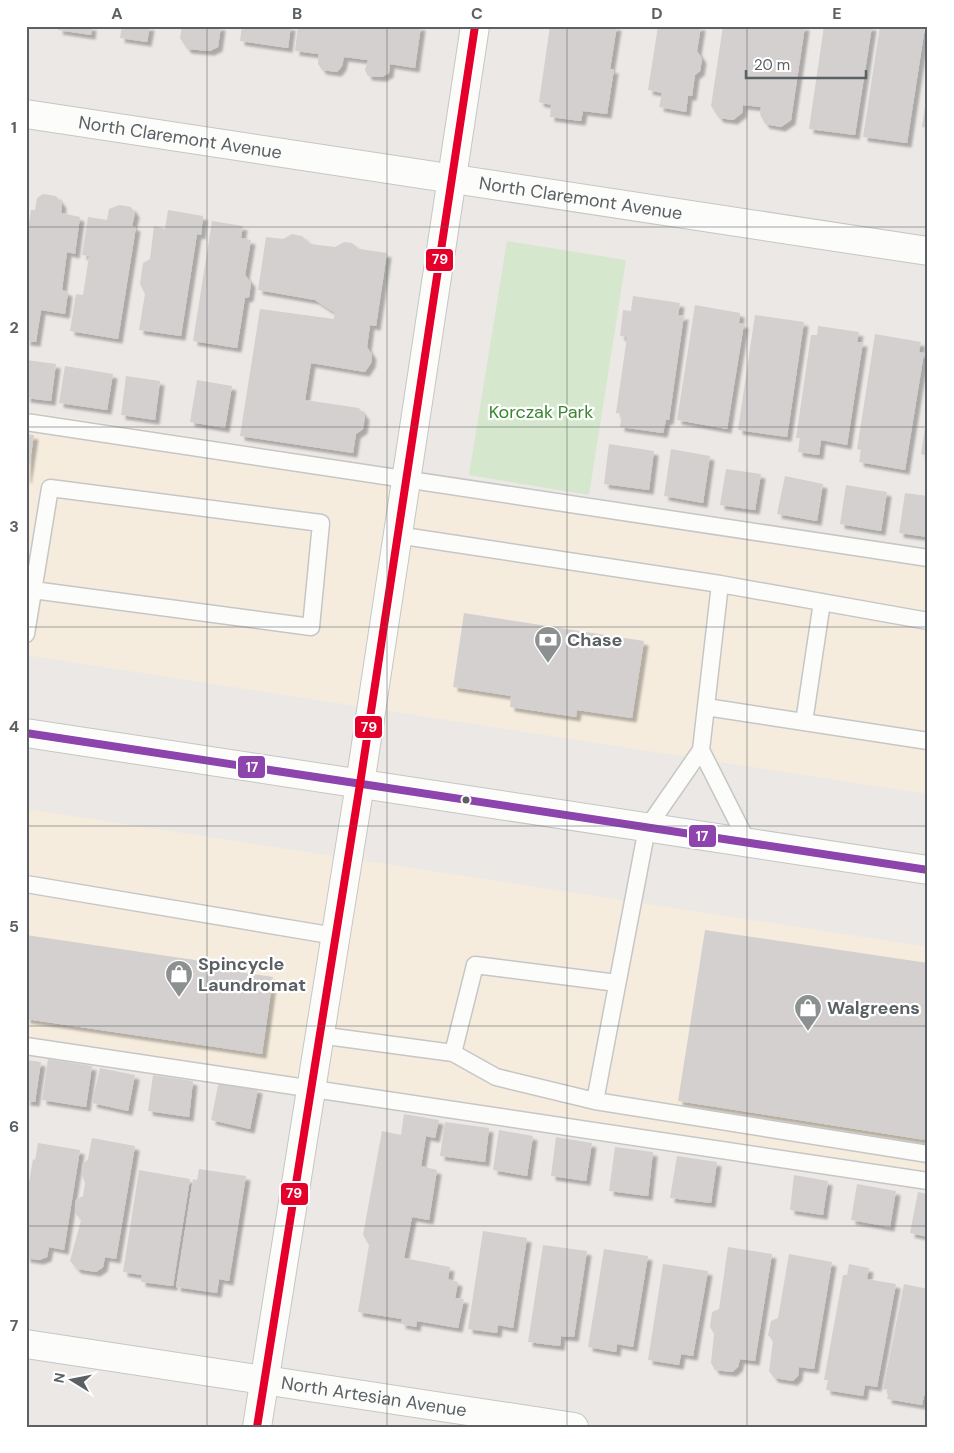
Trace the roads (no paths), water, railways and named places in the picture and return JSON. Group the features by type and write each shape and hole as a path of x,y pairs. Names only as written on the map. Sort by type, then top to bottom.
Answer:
{"street":[{"path":"258,1427 360,784 475,26"},
{"name":"North Claremont Avenue","path":"26,114 928,251"},
{"path":"26,732 928,870"},
{"name":"North Artesian Avenue","path":"26,1344 574,1427"}],"lane":[{"path":"26,422 928,558"},
{"path":"26,634 33,590 50,488 321,523 311,627 33,590"},
{"path":"397,535 720,584 928,622"},
{"path":"595,1101 648,828 700,750 720,584"},
{"path":"804,722 822,602"},
{"path":"706,707 928,741"},
{"path":"700,750 748,843"},
{"path":"26,884 335,936"},
{"path":"453,1053 476,965 617,983"},
{"path":"319,1034 453,1053 496,1077 595,1101 928,1154"},
{"path":"26,1046 928,1181"}],"place":[{"name":"Chase","path":"548,664"},
{"name":"Spincycle Laundromat","path":"179,998"},
{"name":"Walgreens","path":"808,1032"}],"park label":[{"name":"Korczak Park","path":"541,412"}]}
